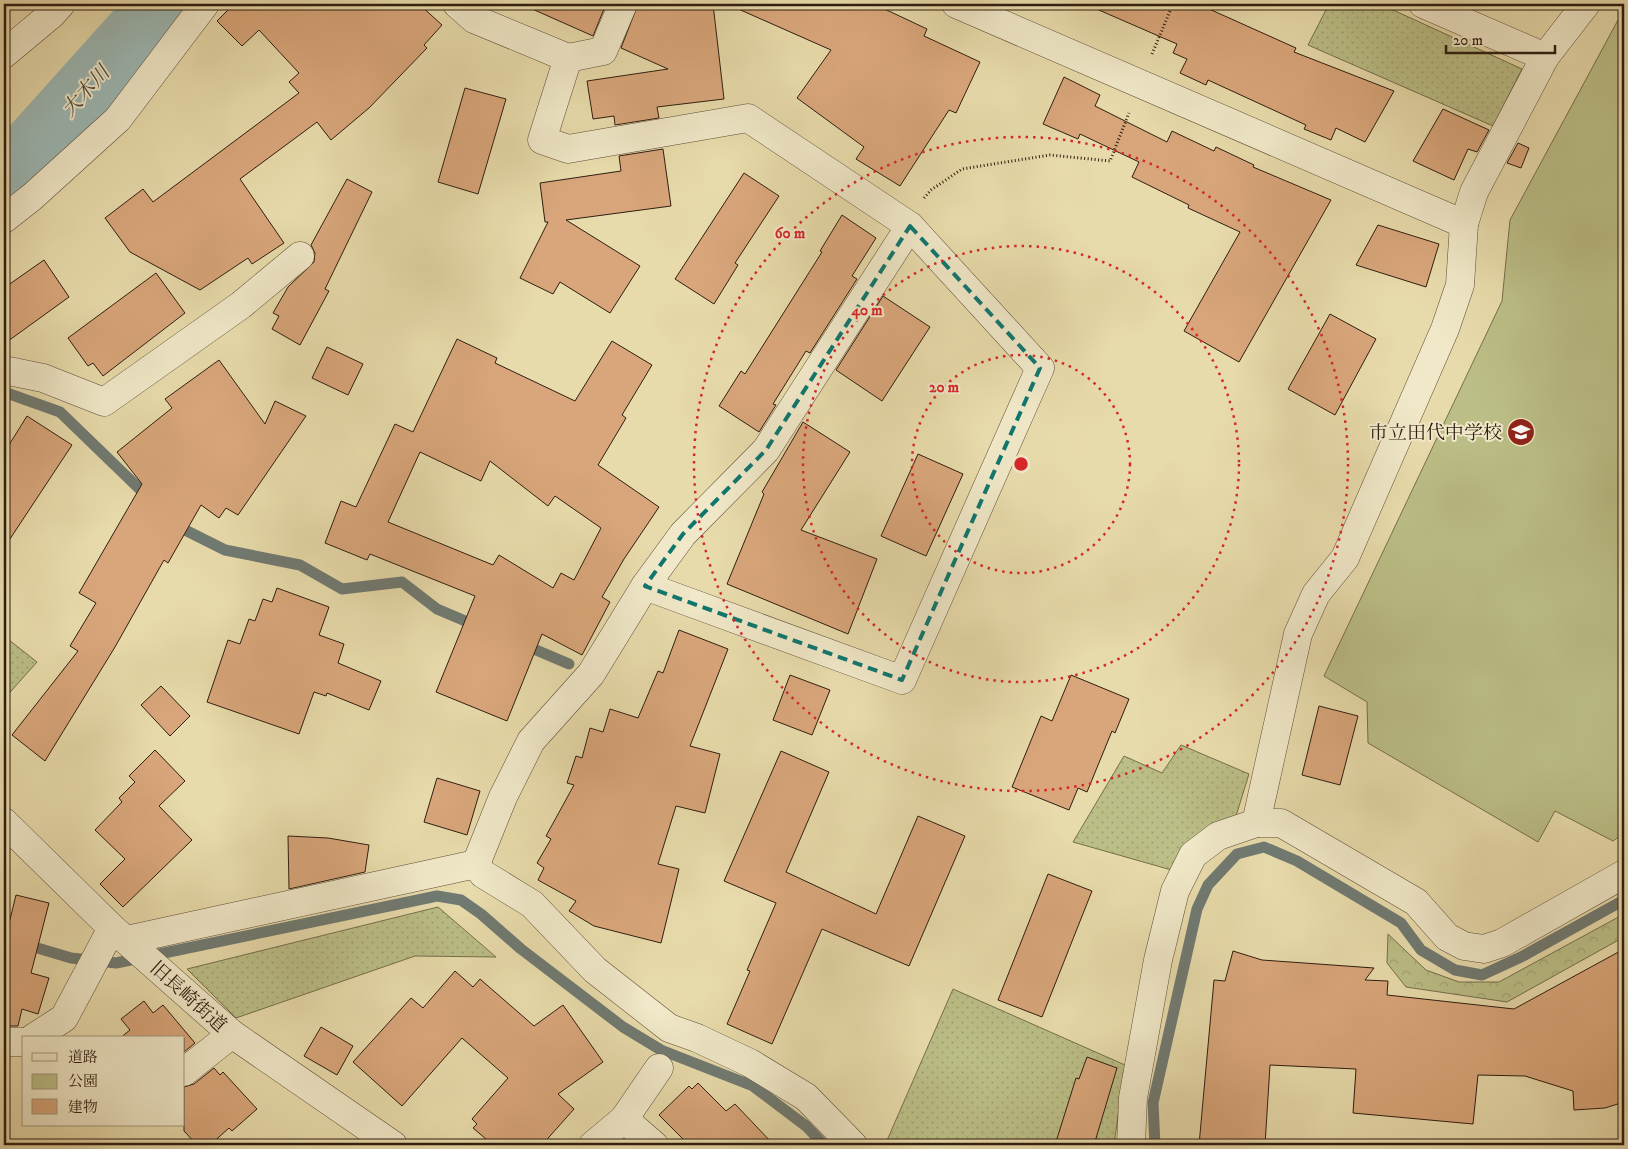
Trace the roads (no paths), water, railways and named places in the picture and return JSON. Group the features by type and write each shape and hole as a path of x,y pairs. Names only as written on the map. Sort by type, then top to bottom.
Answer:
{"street":[{"path":"4,54 62,4"},
{"path":"4,219 32,197 118,119 205,4"},
{"path":"457,4 474,19 568,58 603,51 623,4"},
{"path":"956,4 1464,224"},
{"path":"1423,4 1545,57"},
{"path":"1256,823 1298,634 1316,594 1345,558 1445,329 1460,285 1464,224 1474,192 1545,57 1586,4"},
{"path":"568,58 542,140 568,149 748,118 906,223 1040,368 902,680 645,586"},
{"path":"476,864 503,798 531,741 591,674 645,586 683,534 766,450 906,223"},
{"path":"4,370 43,378 104,402 241,305 300,256"},
{"name":"旧長崎街道","path":"4,822 115,936 170,979 232,1034 393,1145"},
{"path":"1132,1145 1133,1098 1158,960 1176,890 1193,855 1218,836 1256,823 1281,823 1416,902 1447,937 1464,946 1484,949 1502,943 1624,874"},
{"path":"36,1036 64,1018 84,982 115,936 476,864"},
{"path":"476,864 484,874 532,904 595,970 669,1028 697,1038 750,1063 806,1097 853,1145"},
{"path":"185,1071 232,1034"},
{"path":"4,1042 22,1042"},
{"path":"593,1145 624,1118 659,1068"},
{"path":"624,1118 654,1145"}],"waterway":[{"name":"大木川","path":"4,177 20,163 163,4"},
{"path":"4,392 60,412 150,499"},
{"path":"174,522 181,528 225,550 300,565 342,589 402,582 437,609 477,626"},
{"path":"522,644 569,664"},
{"path":"1155,1145 1153,1103 1197,909 1208,885 1237,854 1264,847 1297,861 1401,923 1421,950 1455,970 1482,975 1521,957 1624,900"},
{"path":"4,938 71,958 116,963 437,896 461,900 481,914 521,949 623,1027 661,1050 753,1086 806,1126 824,1145"}],"place":[{"name":"市立田代中学校","path":"1521,432"}]}
